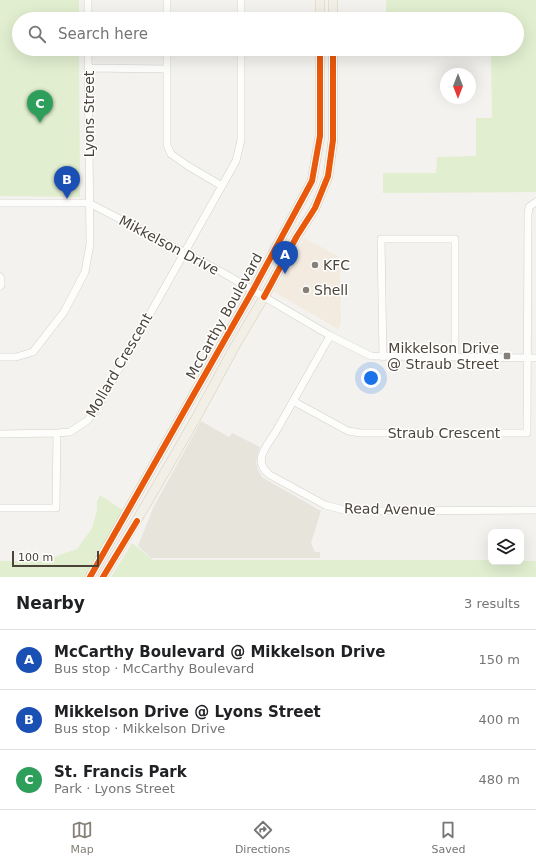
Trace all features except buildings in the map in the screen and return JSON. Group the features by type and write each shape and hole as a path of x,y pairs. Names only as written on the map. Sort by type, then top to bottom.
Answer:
{"main road":[{"path":"320,0 320,12"},
{"path":"333,0 333,12"},
{"name":"McCarthy Boulevard","path":"90,577 253,290 312,181 320,136 320,56"},
{"name":"McCarthy Boulevard","path":"103,577 196,418 235,346 315,208 328,176 332,140 333,56"}],"street":[{"path":"88,0 88,12"},
{"path":"167,0 167,12"},
{"path":"241,0 241,12"},
{"name":"Lyons Street","path":"0,357 16,357 33,352 64,312 85,272 90,244 88,56"},
{"path":"166,56 167,145 171,154 222,186"},
{"name":"Mollard Crescent","path":"0,434 56,434 70,432 88,420 98,406 236,161 241,140 241,56"},
{"path":"89,68 166,69"},
{"path":"528,358 528,215 529,207 536,202"},
{"name":"Mikkelson Drive","path":"0,203 89,203 185,252 364,354 383,357 536,358"},
{"path":"383,357 381,239 455,239 455,357"},
{"path":"0,277 0,286"},
{"name":"Read Avenue","path":"330,336 262,455 261,462 263,470 325,505 348,510 536,510"},
{"name":"Straub Crescent","path":"293,401 348,431 360,433 527,433 528,358"},
{"path":"0,508 56,508 56,434"}],"shaded area":[{"path":"304,238 340,257 341,324 338,329 274,292"},
{"path":"201,421 229,437 232,433 260,447 256,462 262,477 321,511 311,543 315,552 320,552 320,558 151,558 138,546 153,508"}],"green space":[{"path":"0,0 79,0 79,12 12,12 12,56 79,56 80,197 0,196"},
{"path":"386,0 536,0 536,192 383,193 383,173 436,173 437,157 476,156 476,118 492,118 491,56 524,56 524,12 386,12"},
{"path":"100,495 124,511 87,577 0,577 0,561 43,561 77,549 92,528 97,510 97,502"},
{"path":"132,543 153,560 488,560 488,565 524,565 524,561 536,561 536,577 111,577"}],"cycle path":[{"path":"90,577 253,290 312,181 320,136 320,56"},
{"path":"264,297 297,236 315,208 328,176 333,140 333,56"},
{"path":"103,577 137,521"}],"place":[{"name":"St. Francis Park","path":"40,123"},
{"name":"Mikkelson Drive @ Lyons Street","path":"67,199"},
{"name":"KFC","path":"315,265"},
{"name":"McCarthy Boulevard @ Mikkelson Drive","path":"285,274"},
{"name":"Shell","path":"306,290"},
{"name":"Mikkelson Drive @ Straub Street","path":"507,356"}]}
